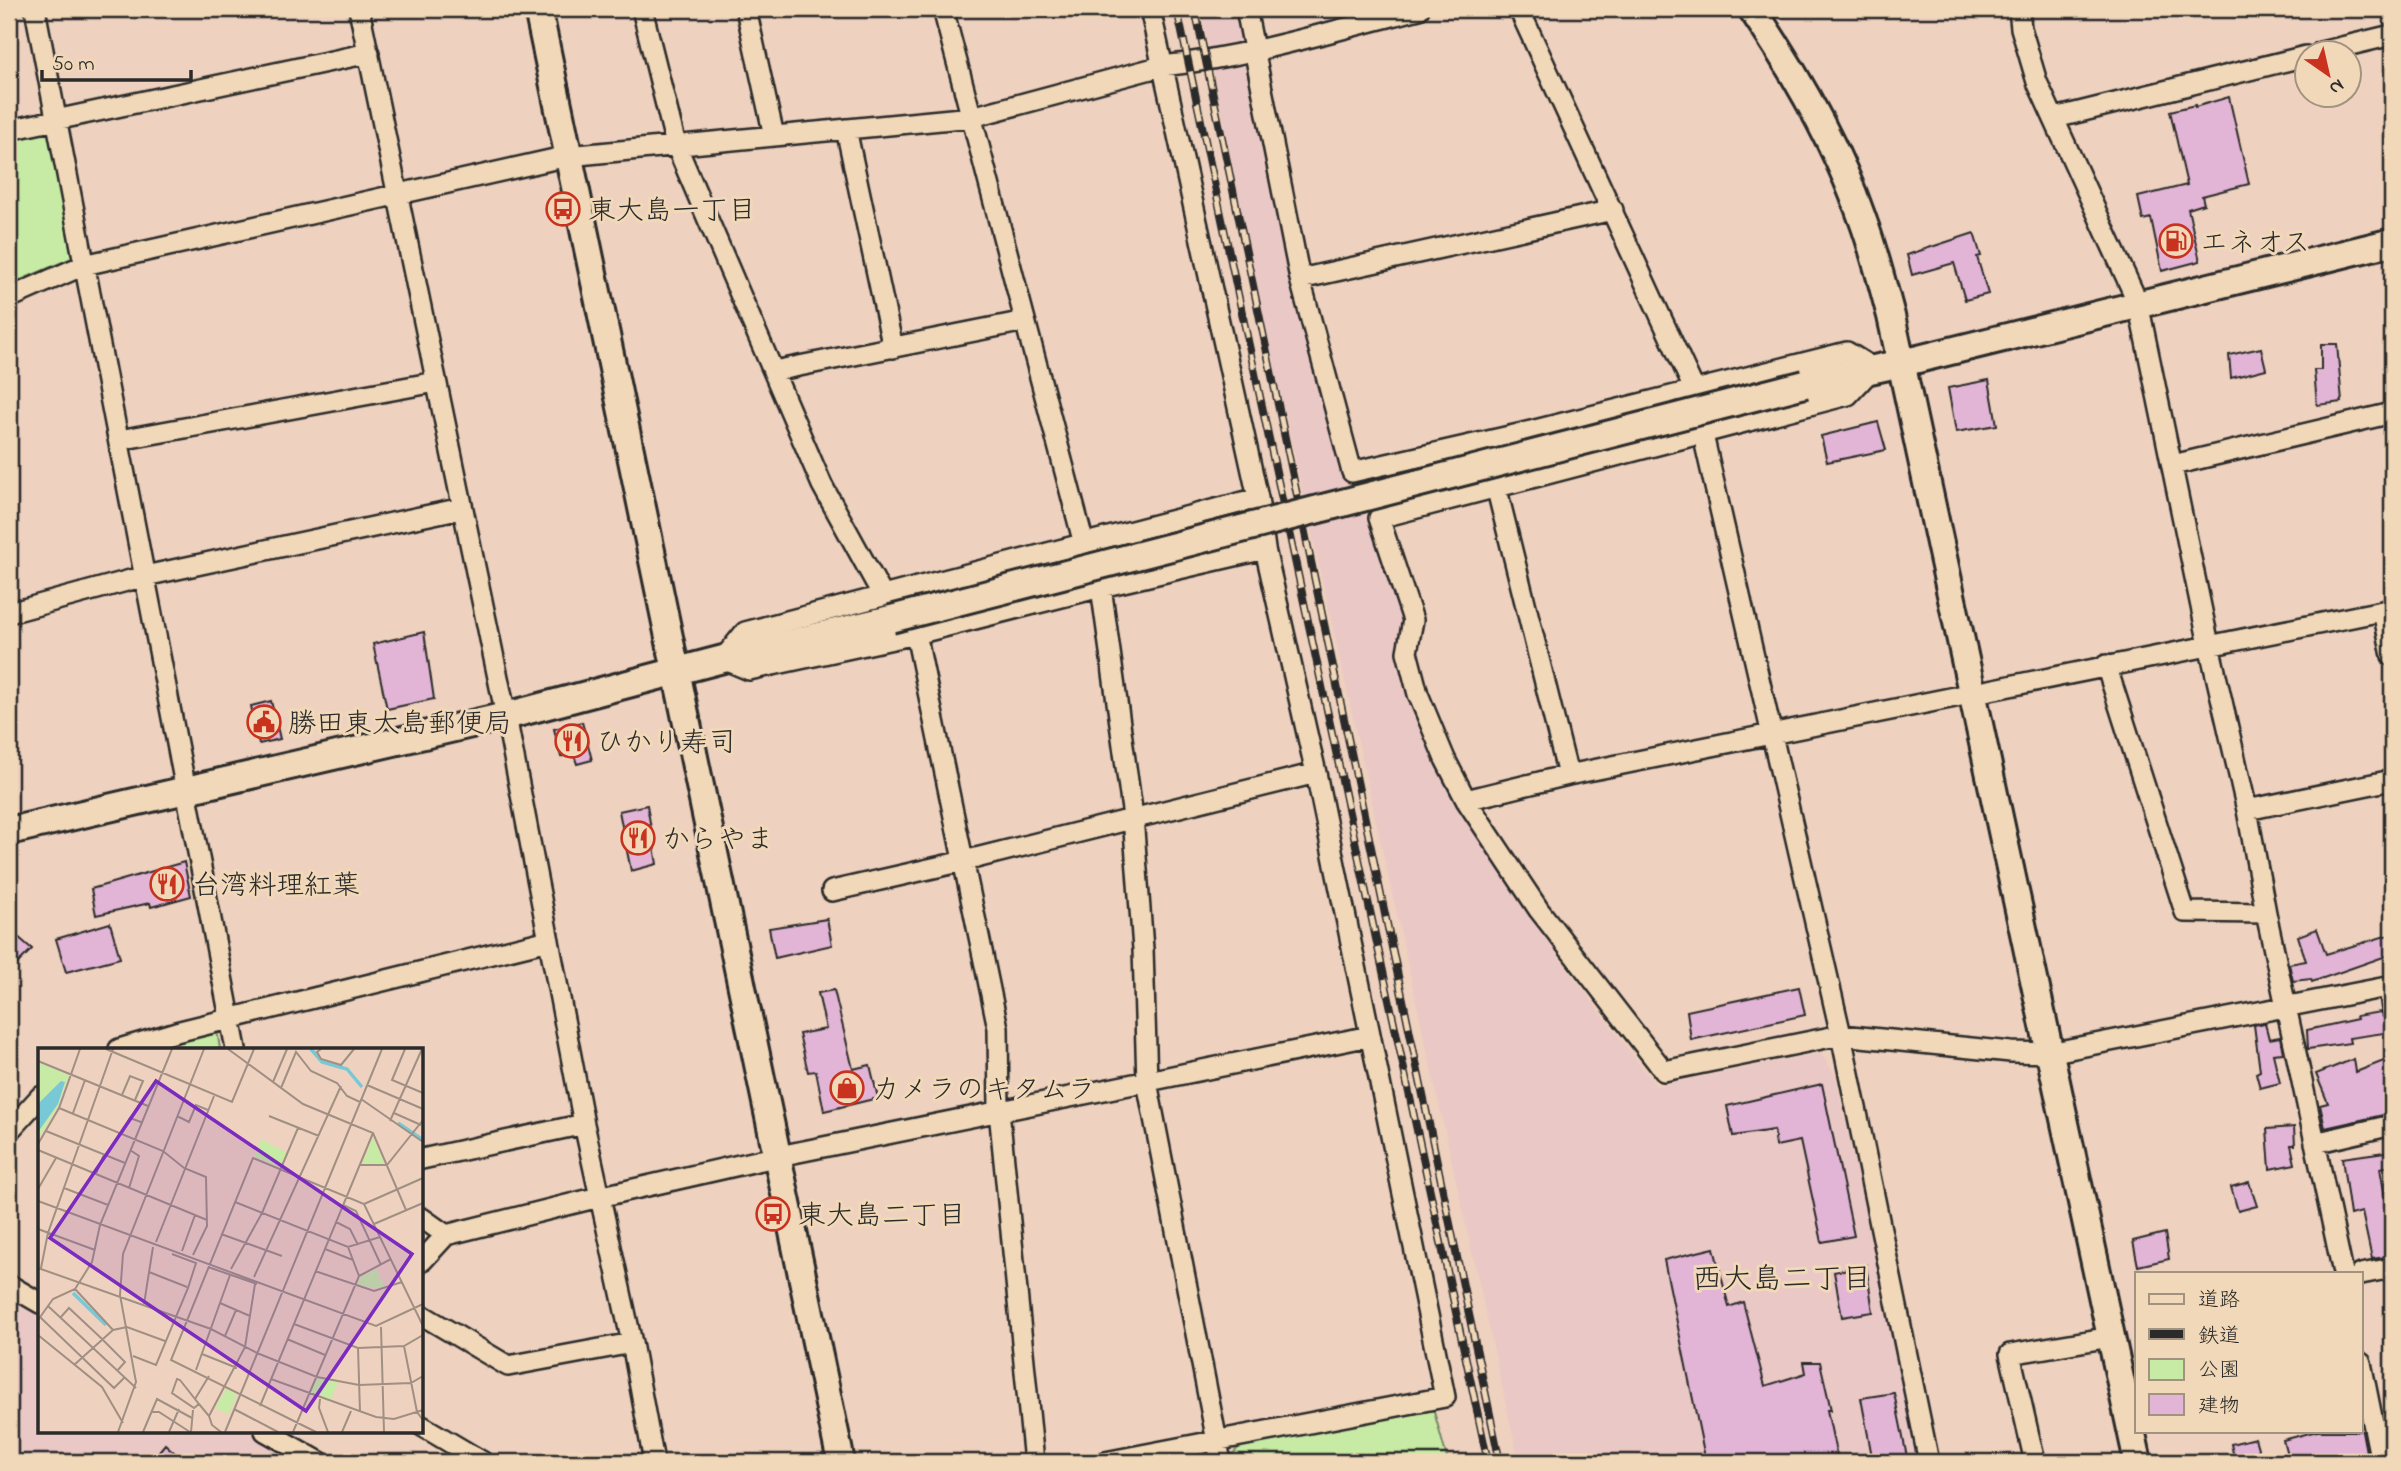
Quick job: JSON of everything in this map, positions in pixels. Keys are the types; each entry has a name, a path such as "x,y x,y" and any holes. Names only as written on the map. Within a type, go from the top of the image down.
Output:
{"street":[{"path":"35,9 236,1048"},
{"path":"359,9 506,716 584,1124 632,1343 654,1462"},
{"path":"538,9 841,1462"},
{"path":"642,9 676,145 822,485 887,607"},
{"path":"746,9 774,136"},
{"path":"943,9 1084,544"},
{"path":"1105,1462 1445,1396 1316,773 1265,549 1258,498 1150,9"},
{"path":"1246,9 1300,279 1352,472 1524,433 1847,352 1873,369"},
{"path":"9,299 84,265 568,156 972,117 1162,66 1189,64 1254,50 1419,9"},
{"path":"1519,9 1694,389"},
{"path":"1752,9 1804,89 1833,150 1862,217 1891,316 2138,1462"},
{"path":"2019,9 2021,28 2037,82 2138,303 2343,1272"},
{"path":"2362,42 2392,35"},
{"path":"9,130 369,53"},
{"path":"2055,118 2292,59"},
{"path":"846,129 893,348"},
{"path":"1300,279 1613,211"},
{"path":"887,607 1805,384 1902,363 2392,242"},
{"path":"775,371 1025,321"},
{"path":"1873,369 1848,395 1379,518 1413,620 1407,652 1418,694 1445,759 1466,800 1539,910 1664,1071 1841,1035 2011,1052 2049,1053 2390,986 2392,1009"},
{"path":"119,440 436,382"},
{"path":"2173,464 2392,413"},
{"path":"1703,435 1841,1035 1929,1462"},
{"path":"1496,486 1568,775"},
{"path":"9,831 506,716 723,659 1084,544 1258,498"},
{"path":"9,613 145,576 462,508"},
{"path":"723,659 749,670 916,635 1101,587 1265,549"},
{"path":"1101,587 1133,817 1143,949 1147,1082 1221,1462"},
{"path":"1466,800 1568,775 2388,610 2392,656"},
{"path":"916,635 998,1028 999,1111 1034,1462"},
{"path":"2106,665 2185,912 2266,913"},
{"path":"832,891 964,861 1316,773"},
{"path":"2247,810 2392,780"},
{"path":"121,1048 549,940"},
{"path":"424,1259 446,1235 599,1197 779,1156 1370,1036"},
{"path":"9,1131 38,1099"},
{"path":"424,1159 584,1124"},
{"path":"2315,1143 2392,1125"},
{"path":"424,1219 446,1235"},
{"path":"2362,1274 2392,1268"},
{"path":"9,1284 38,1302"},
{"path":"424,1316 509,1366 632,1343"},
{"path":"2035,1462 2010,1354 2111,1337"},
{"path":"2362,1368 2381,1462"},
{"path":"424,1427 483,1462"},
{"path":"275,1433 320,1462"}],"shaded area":[{"path":"1201,9 1235,9 1291,287 1342,477 1376,533 1404,622 1395,649 1437,761 1465,817 1551,947 1656,1086 1820,1053 1835,1074 1920,1462 1519,1462 1259,296"},
{"path":"9,1297 38,1314 38,1432 248,1432 301,1462 9,1462"}],"green space":[{"path":"52,131 72,258 9,285 9,139"},
{"path":"217,1030 220,1048 148,1048"},
{"path":"1433,1408 1448,1462 1230,1462 1229,1458 1241,1445"}],"building":[{"path":"2229,97 2249,184 2202,196 2204,204 2188,209 2200,261 2162,271 2151,218 2143,220 2138,197 2187,185 2170,111"},
{"path":"1974,233 1981,256 1977,257 1988,294 1965,300 1954,263 1912,275 1907,255"},
{"path":"2321,344 2337,344 2342,402 2317,405 2314,370 2321,370"},
{"path":"2261,348 2266,369 2231,378 2229,355"},
{"path":"1989,380 1997,425 1956,432 1948,388"},
{"path":"1878,422 1886,450 1827,462 1821,436"},
{"path":"424,632 434,699 387,709 373,644"},
{"path":"271,701 280,739 259,744 251,706"},
{"name":"ひかり寿司","path":"582,722 592,760 577,764 573,752 561,757 554,729"},
{"name":"からやま","path":"647,805 657,864 631,871 619,811"},
{"path":"184,862 191,896 151,907 150,903 96,915 91,889"},
{"path":"827,919 832,945 775,958 769,928"},
{"path":"110,923 120,958 66,972 56,939"},
{"path":"9,929 32,949 9,972"},
{"path":"2317,929 2326,954 2392,934 2392,954 2312,982 2311,979 2293,981 2289,964 2306,961 2298,936"},
{"path":"1799,987 1805,1015 1691,1040 1687,1011"},
{"path":"834,990 853,1069 870,1065 878,1098 824,1111 816,1071 808,1072 799,1034 826,1029 818,993"},
{"path":"2380,1012 2389,1021 2391,1032 2349,1038 2350,1043 2308,1049 2307,1030"},
{"path":"2265,1023 2269,1039 2280,1037 2283,1053 2273,1054 2280,1083 2260,1088 2256,1073 2260,1071 2254,1025"},
{"path":"2354,1059 2356,1072 2386,1060 2392,1076 2388,1077 2392,1091 2392,1113 2325,1128 2320,1105 2328,1103 2316,1074"},
{"path":"1822,1084 1854,1236 1822,1242 1800,1141 1776,1146 1774,1130 1733,1136 1727,1106"},
{"path":"2294,1127 2295,1145 2291,1145 2295,1164 2270,1169 2267,1129"},
{"path":"2392,1151 2392,1166 2380,1168 2392,1238 2392,1256 2372,1259 2362,1212 2350,1215 2342,1158"},
{"path":"2249,1182 2257,1206 2238,1211 2231,1187"},
{"path":"2165,1233 2169,1259 2138,1266 2133,1241"},
{"path":"1714,1248 1729,1307 1743,1302 1765,1386 1806,1373 1804,1362 1820,1362 1831,1410 1827,1410 1838,1462 1706,1462 1664,1260"},
{"path":"1866,1265 1873,1312 1842,1317 1834,1272"},
{"path":"1894,1393 1908,1462 1873,1462 1861,1398"},
{"path":"2362,1431 2366,1452 2336,1459 2335,1456 2311,1462 2289,1462 2283,1440 2313,1432"},
{"path":"2255,1438 2261,1459 2235,1462 2231,1444"},
{"path":"165,1444 185,1462 150,1462"}],"railway":[{"path":"1177,9 1488,1462"},
{"path":"1195,9 1500,1462"}],"place":[{"name":"東大島一丁目","path":"563,209"},
{"name":"エネオス","path":"2176,241"},
{"name":"勝田東大島郵便局","path":"264,722"},
{"name":"ひかり寿司","path":"572,741"},
{"name":"からやま","path":"638,838"},
{"name":"台湾料理紅葉","path":"167,884"},
{"name":"カメラのキタムラ","path":"847,1088"},
{"name":"東大島二丁目","path":"773,1214"}],"district":[{"name":"西大島二丁目","path":"1782,1278"}]}
